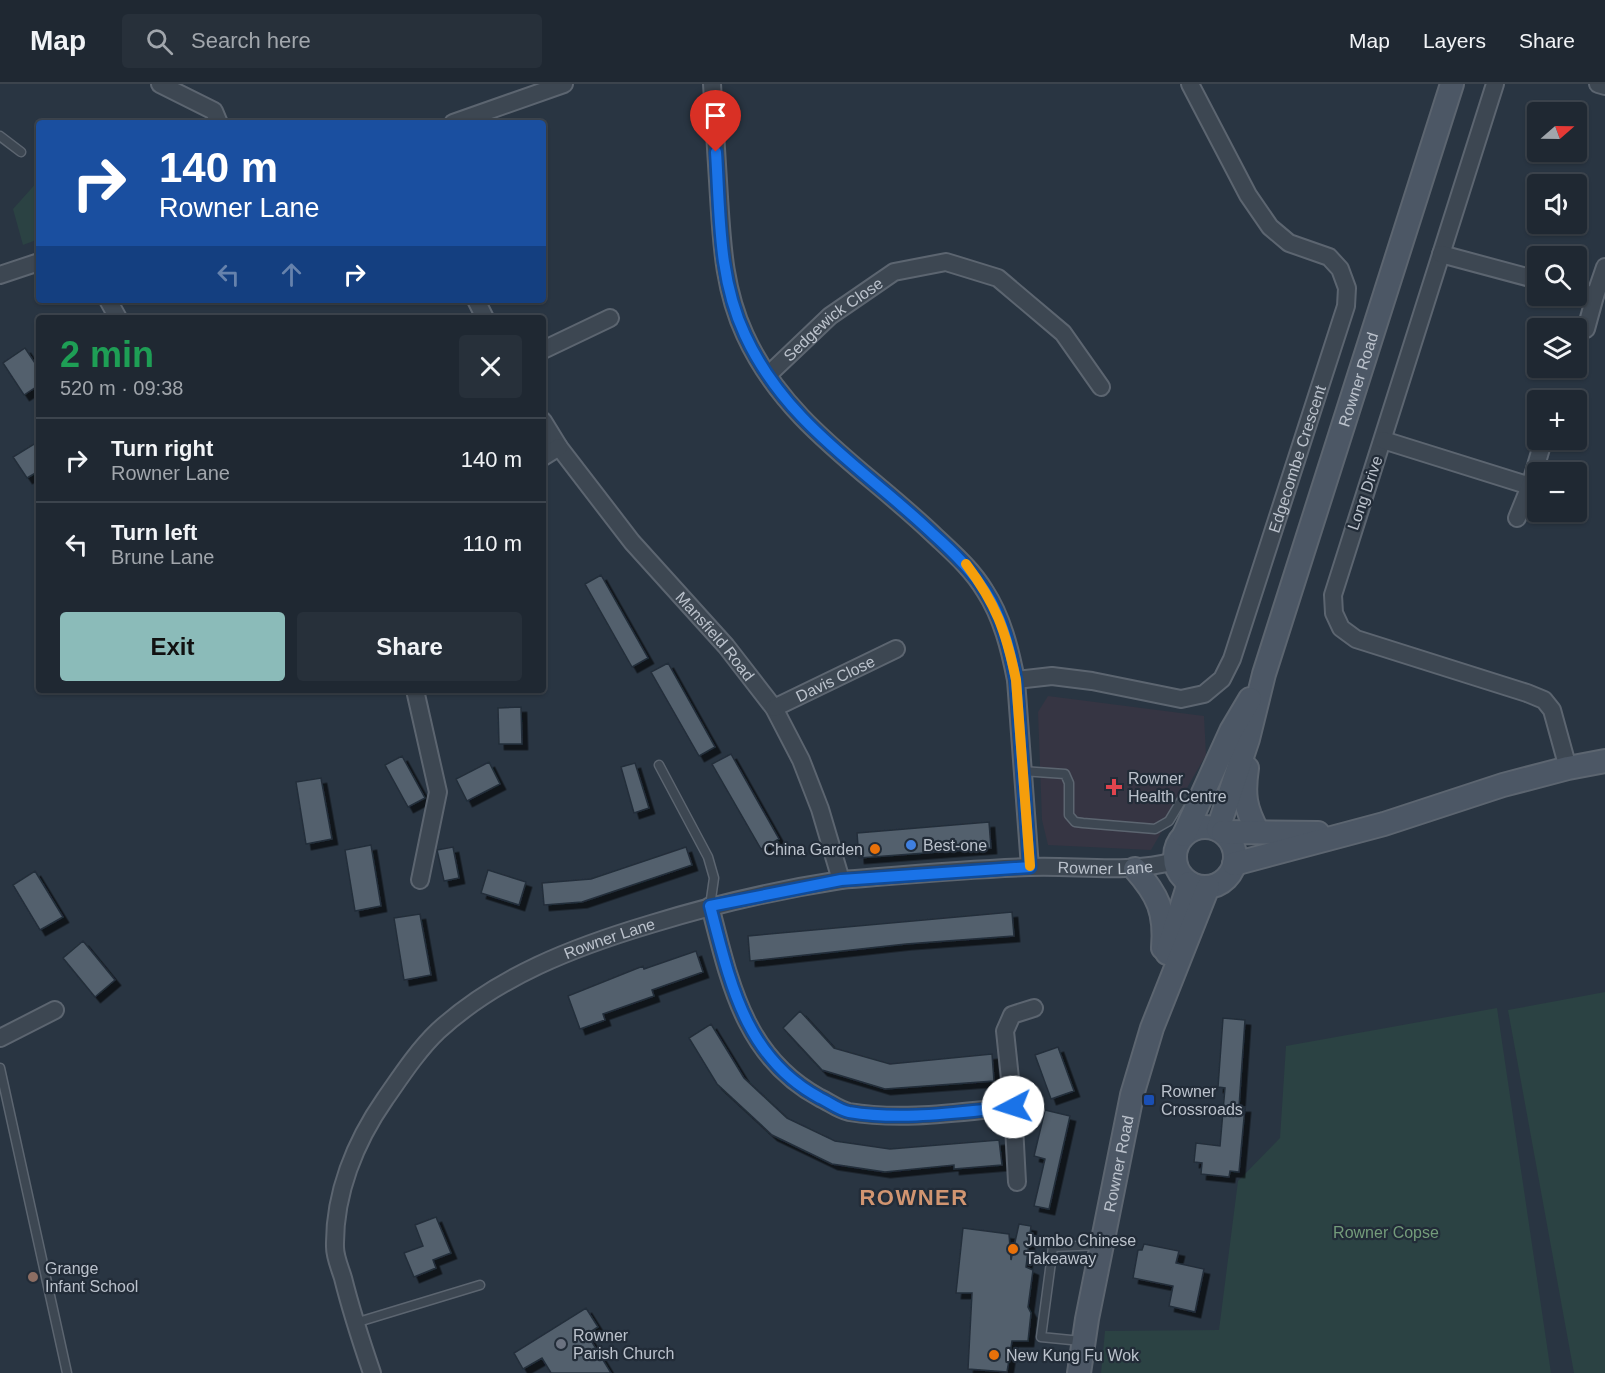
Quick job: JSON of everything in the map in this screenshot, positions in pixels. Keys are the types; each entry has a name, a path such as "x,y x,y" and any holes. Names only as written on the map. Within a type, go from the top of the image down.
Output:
{"main road":[{"name":"Rowner Road","path":"1221,831 1264,674 1452,84"},
{"name":"Rowner Road","path":"1184,835 1231,731 1264,674"},
{"path":"1248,739 1244,790 1248,813 1258,832"},
{"path":"1234,864 1384,824 1503,785 1605,761"},
{"path":"1221,831 1233,846 1234,864 1225,880 1217,885 1198,885 1177,870 1175,851 1178,842 1184,835 1200,827 1221,831 1274,834 1349,832"},
{"path":"1135,868 1158,898 1164,938 1161,974"},
{"name":"Rowner Road","path":"1152,1028 1161,974 1198,885"},
{"name":"Rowner Road","path":"1079,1373 1101,1245 1132,1095 1198,885"}],"street":[{"path":"160,84 214,111 218,120"},
{"path":"462,120 564,84"},
{"path":"712,84 724,266 731,300 741,327 768,375 799,417 912,513 966,565 985,591 999,616 1016,680 1030,867"},
{"name":"Edgecombe Crescent","path":"1016,680 1052,676 1092,681 1181,699 1204,694 1221,680 1232,659 1346,306 1347,288 1340,269 1329,258 1289,243 1270,227 1248,195 1190,84"},
{"name":"Long Drive","path":"1496,84 1333,595 1334,613 1341,628 1356,639 1544,700 1552,710 1568,768"},
{"path":"1598,84 1605,86"},
{"path":"1441,254 1527,277"},
{"name":"Sedgewick Close","path":"768,375 830,316 894,272 946,262 998,278 1063,333 1101,387"},
{"path":"0,275 36,263"},
{"path":"1587,326 1605,267"},
{"path":"1587,294 1595,296"},
{"path":"546,349 610,318"},
{"name":"Mansfield Road","path":"546,426 559,447 632,542 726,646 774,708 809,780 841,880"},
{"path":"1383,440 1527,485"},
{"path":"546,455 559,447"},
{"path":"1517,518 1527,493"},
{"name":"Davis Close","path":"774,708 896,649"},
{"path":"416,693 438,792 420,880"},
{"name":"Rowner Lane","path":"372,1373 355,1323 335,1248 341,1186 368,1123 395,1084 437,1032 481,997 519,974 550,959 604,938 710,906 841,880 1030,867 1154,867 1175,861"},
{"path":"710,906 739,1004 750,1029 772,1062 800,1087 846,1112 897,1117 1013,1107"},
{"path":"1017,1182 1013,1107 1005,1031 1012,1016 1034,1008"},
{"path":"0,1038 55,1010"}],"lane":[{"path":"0,136 21,152"},
{"path":"659,765 708,857 714,878 710,906"},
{"path":"1023,771 1065,774 1069,783 1069,815 1076,822 1155,829 1169,821 1184,796"},
{"path":"0,1068 67,1373"},
{"path":"1083,1342 1041,1337 1053,1247 1101,1245"},
{"path":"355,1323 480,1285"}],"shaded area":[{"name":"Rowner Health Centre","path":"1048,696 1204,716 1206,755 1151,850 1048,845 1042,820 1038,712"}],"green space":[{"path":"36,183 36,240 23,245 13,209"},
{"path":"1605,992 1605,1373 1574,1373 1508,1010"},
{"name":"Rowner Copse","path":"1497,1008 1551,1373 1101,1373 1105,1331 1219,1330 1238,1181 1280,1138 1286,1046"}],"building":[{"path":"25,348 36,364 36,387 24,395 3,363"},
{"path":"36,443 36,473 27,478 13,457"},
{"path":"601,575 648,658 632,667 585,584"},
{"path":"668,663 715,747 699,756 651,672"},
{"path":"521,707 522,744 499,744 498,708"},
{"path":"731,754 779,839 761,849 712,764"},
{"path":"402,756 425,798 408,807 385,765"},
{"path":"489,762 500,784 467,801 456,779"},
{"path":"635,763 649,808 634,813 621,767"},
{"path":"321,778 332,839 306,844 296,782"},
{"path":"989,822 991,848 859,858 857,833"},
{"path":"371,845 381,906 355,911 345,850"},
{"path":"453,847 459,878 444,881 437,850"},
{"path":"686,847 692,865 582,902 544,905 542,883 591,879"},
{"path":"488,870 526,882 519,905 481,893"},
{"path":"35,871 63,917 40,930 13,885"},
{"path":"1012,912 1014,936 906,944 750,961 748,936"},
{"path":"420,914 431,975 404,980 394,918"},
{"path":"83,941 115,980 95,997 63,958"},
{"path":"696,951 703,972 652,990 654,996 603,1014 605,1020 580,1029 568,996 643,966 644,969"},
{"path":"800,1011 834,1048 890,1064 992,1054 994,1081 885,1089 822,1070 783,1028"},
{"path":"1223,1018 1245,1020 1239,1107 1245,1107 1239,1172 1230,1171 1229,1177 1201,1174 1202,1163 1194,1162 1196,1143 1220,1146 1225,1088 1218,1087"},
{"path":"711,1024 744,1078 787,1118 835,1141 890,1149 999,1140 1002,1165 954,1169 954,1165 885,1172 832,1164 772,1135 717,1084 689,1038"},
{"path":"1058,1047 1074,1091 1051,1099 1035,1055"},
{"path":"1045,1110 1070,1116 1049,1209 1034,1206 1045,1159 1034,1156"},
{"path":"436,1217 451,1253 433,1260 436,1268 414,1277 404,1253 423,1246 415,1225"},
{"path":"1019,1224 1031,1226 1026,1267 1033,1270 1028,1307 1031,1313 1028,1341 1012,1341 1007,1372 968,1369 972,1293 956,1293 963,1228 1009,1234 1011,1260"},
{"path":"1144,1244 1179,1251 1176,1263 1204,1269 1195,1312 1169,1306 1173,1286 1133,1278 1138,1250 1142,1250"},
{"name":"Rowner Parish Church","path":"586,1308 598,1327 587,1334 611,1373 551,1373 542,1358 523,1369 514,1353"}],"slow traffic":[{"path":"966,564 999,616 1016,680 1030,866"}],"place":[{"name":"Rowner Health Centre","path":"1114,787"},
{"name":"Best-one","path":"911,845"},
{"name":"China Garden","path":"875,849"},
{"name":"Rowner Crossroads","path":"1149,1100"},
{"name":"Jumbo Chinese Takeaway","path":"1013,1249"},
{"name":"Grange Infant School","path":"33,1277"},
{"name":"Rowner Parish Church","path":"561,1344"},
{"name":"New Kung Fu Wok","path":"994,1355"}],"district":[{"name":"ROWNER","path":"914,1197"}],"route":[{"path":"716,152 724,266 731,300 745,335 768,375 799,417 830,446 912,513 966,565 985,591 999,616 1016,680 1030,867 841,880 710,906 722,951 739,1004 750,1029 772,1062 800,1087 846,1112 897,1117 1013,1107"}]}
